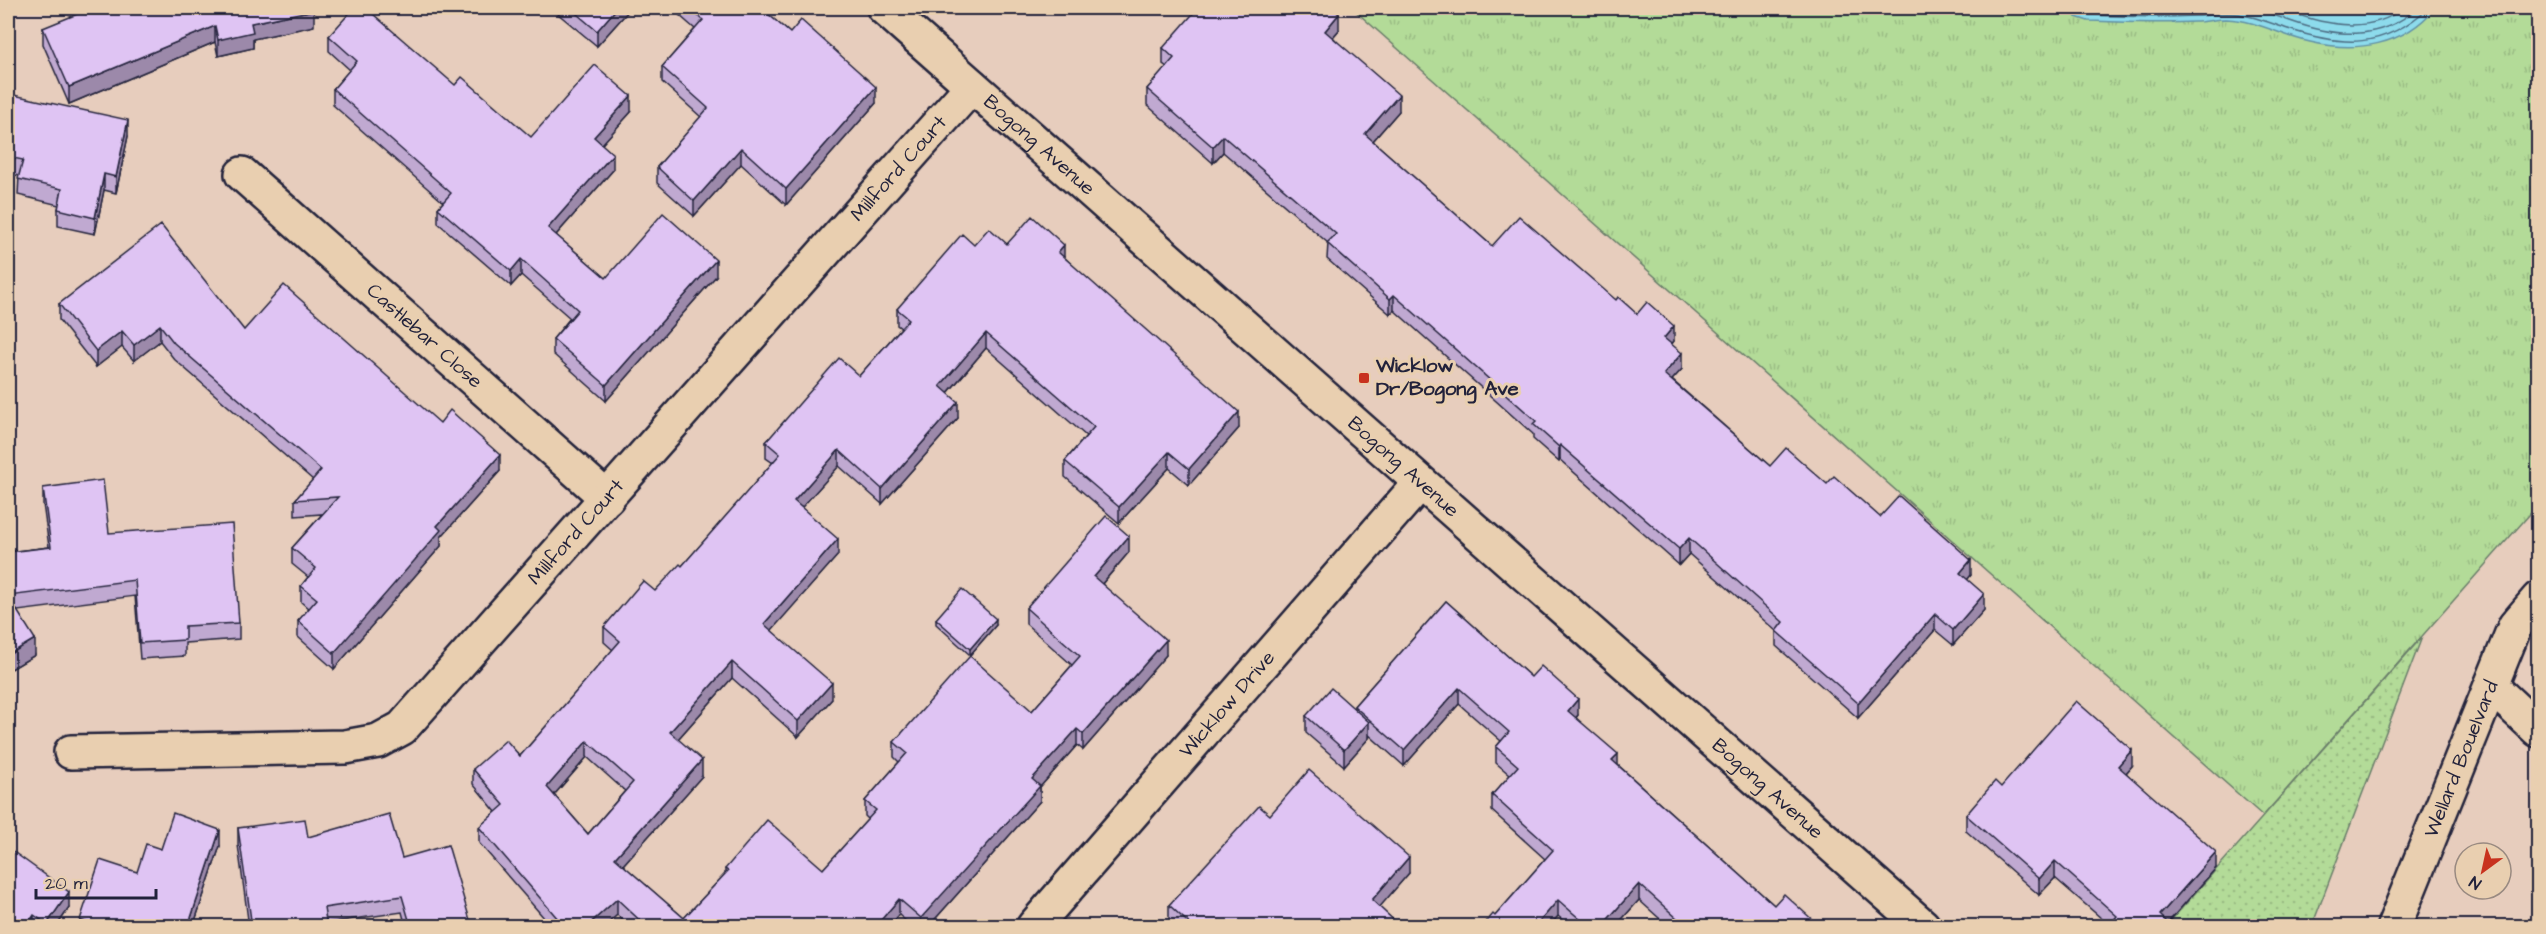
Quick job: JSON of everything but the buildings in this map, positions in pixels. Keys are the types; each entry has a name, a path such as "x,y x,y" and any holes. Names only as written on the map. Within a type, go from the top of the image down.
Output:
{"street":[{"name":"Bogong Avenue","path":"884,8 1923,927"},
{"name":"Millford Court","path":"71,752 345,747 378,741 390,735 413,717 972,86"},
{"name":"Castlebar Close","path":"242,174 607,498"},
{"name":"Wicklow Drive","path":"1047,922 1420,483"},
{"name":"Wellard Bouelvard","path":"2394,927 2515,626 2538,599"},
{"path":"2491,686 2538,730"}],"green space":[{"path":"1352,8 2538,8 2538,505 2263,816"},
{"path":"2422,637 2312,926 2166,926"}],"water":[{"path":"2070,8 2435,8 2423,21 2394,38 2362,46 2345,47 2310,42 2237,20 2168,23 2088,21 2076,17"}],"place":[{"name":"Wicklow Dr/Bogong Ave","path":"1364,378"}]}
